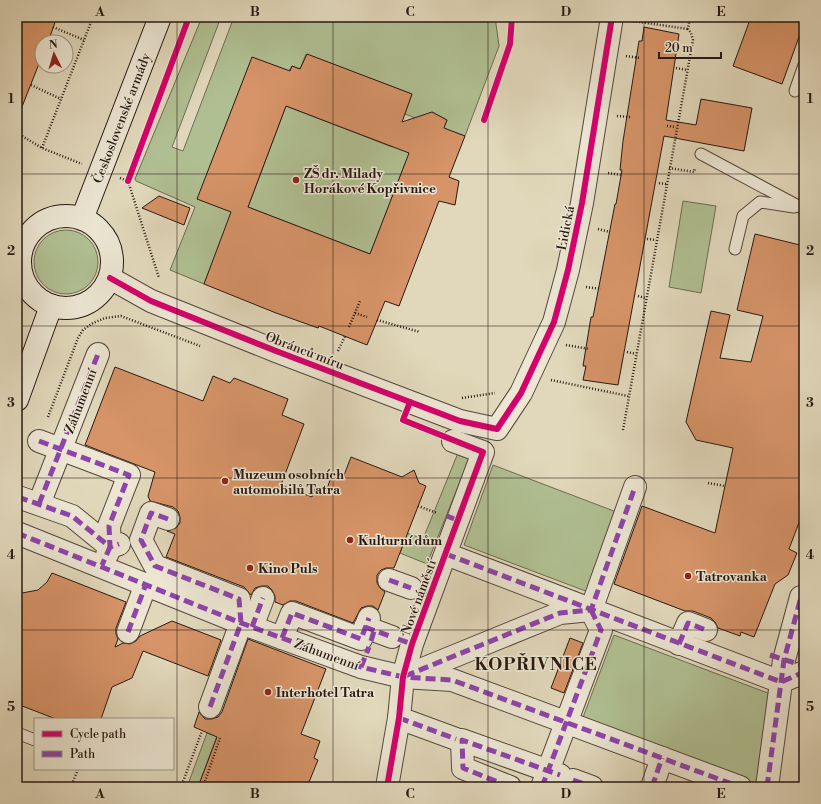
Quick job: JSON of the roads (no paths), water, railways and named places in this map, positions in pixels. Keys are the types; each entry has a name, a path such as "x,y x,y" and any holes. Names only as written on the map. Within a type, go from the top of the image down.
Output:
{"street":[{"name":"Československé armády","path":"82,219 160,17"},
{"name":"Lidická","path":"497,429 521,393 554,322 568,270 620,19"},
{"path":"64,216 82,219 98,228 108,243 113,260 110,278 101,293 86,304 69,308 51,306 35,296 24,282 20,265 20,245 46,220 64,216"},
{"name":"Obránců míru","path":"110,278 151,301 276,351 460,422 497,429"},
{"path":"17,400 51,306"},
{"name":"Záhumenní","path":"39,504 98,354"},
{"name":"Záhumenní","path":"39,441 129,474 109,526 146,584 246,625 282,638 379,639 404,677"},
{"name":"Nové náměstí","path":"282,638 292,613 361,639 379,639 420,592 446,554 452,518 483,452 453,441"},
{"path":"510,787 463,768 462,740 563,780 565,722 601,630 590,610 635,487"},
{"name":"Záhumenní","path":"18,497 72,516 121,547 155,566 239,599 246,625"},
{"path":"121,547 151,513 168,519"},
{"name":"Záhumenní","path":"17,533 121,547"},
{"name":"Nové náměstí","path":"446,554 781,682"},
{"name":"Nové náměstí","path":"389,580 420,592"},
{"path":"128,632 146,584"},
{"path":"767,787 781,682 801,597"},
{"name":"Záhumenní","path":"210,707 246,625 263,598"},
{"name":"Nové náměstí","path":"404,677 560,613 590,610"},
{"path":"679,644 688,623 706,630"},
{"name":"Nové náměstí","path":"379,639 404,677 399,718 386,787"},
{"path":"781,682 804,672"},
{"path":"404,677 452,680 740,787"},
{"path":"399,718 456,738"},
{"path":"652,787 662,758"}],"lane":[{"path":"795,91 804,65"},
{"path":"701,154 803,208"},
{"path":"735,249 743,216 760,202 803,208"},
{"path":"17,733 34,740"}],"place":[{"name":"ZŠ dr. Milady Horákové Kopřivnice","path":"296,180"},
{"name":"Muzeum osobních automobilů Tatra","path":"225,481"},
{"name":"Kulturní dům","path":"350,540"},
{"name":"Kino Puls","path":"250,568"},
{"name":"Tatrovanka","path":"688,576"},
{"name":"Interhotel Tatra","path":"268,692"}],"district":[{"name":"KOPŘIVNICE","path":"536,664"}]}
